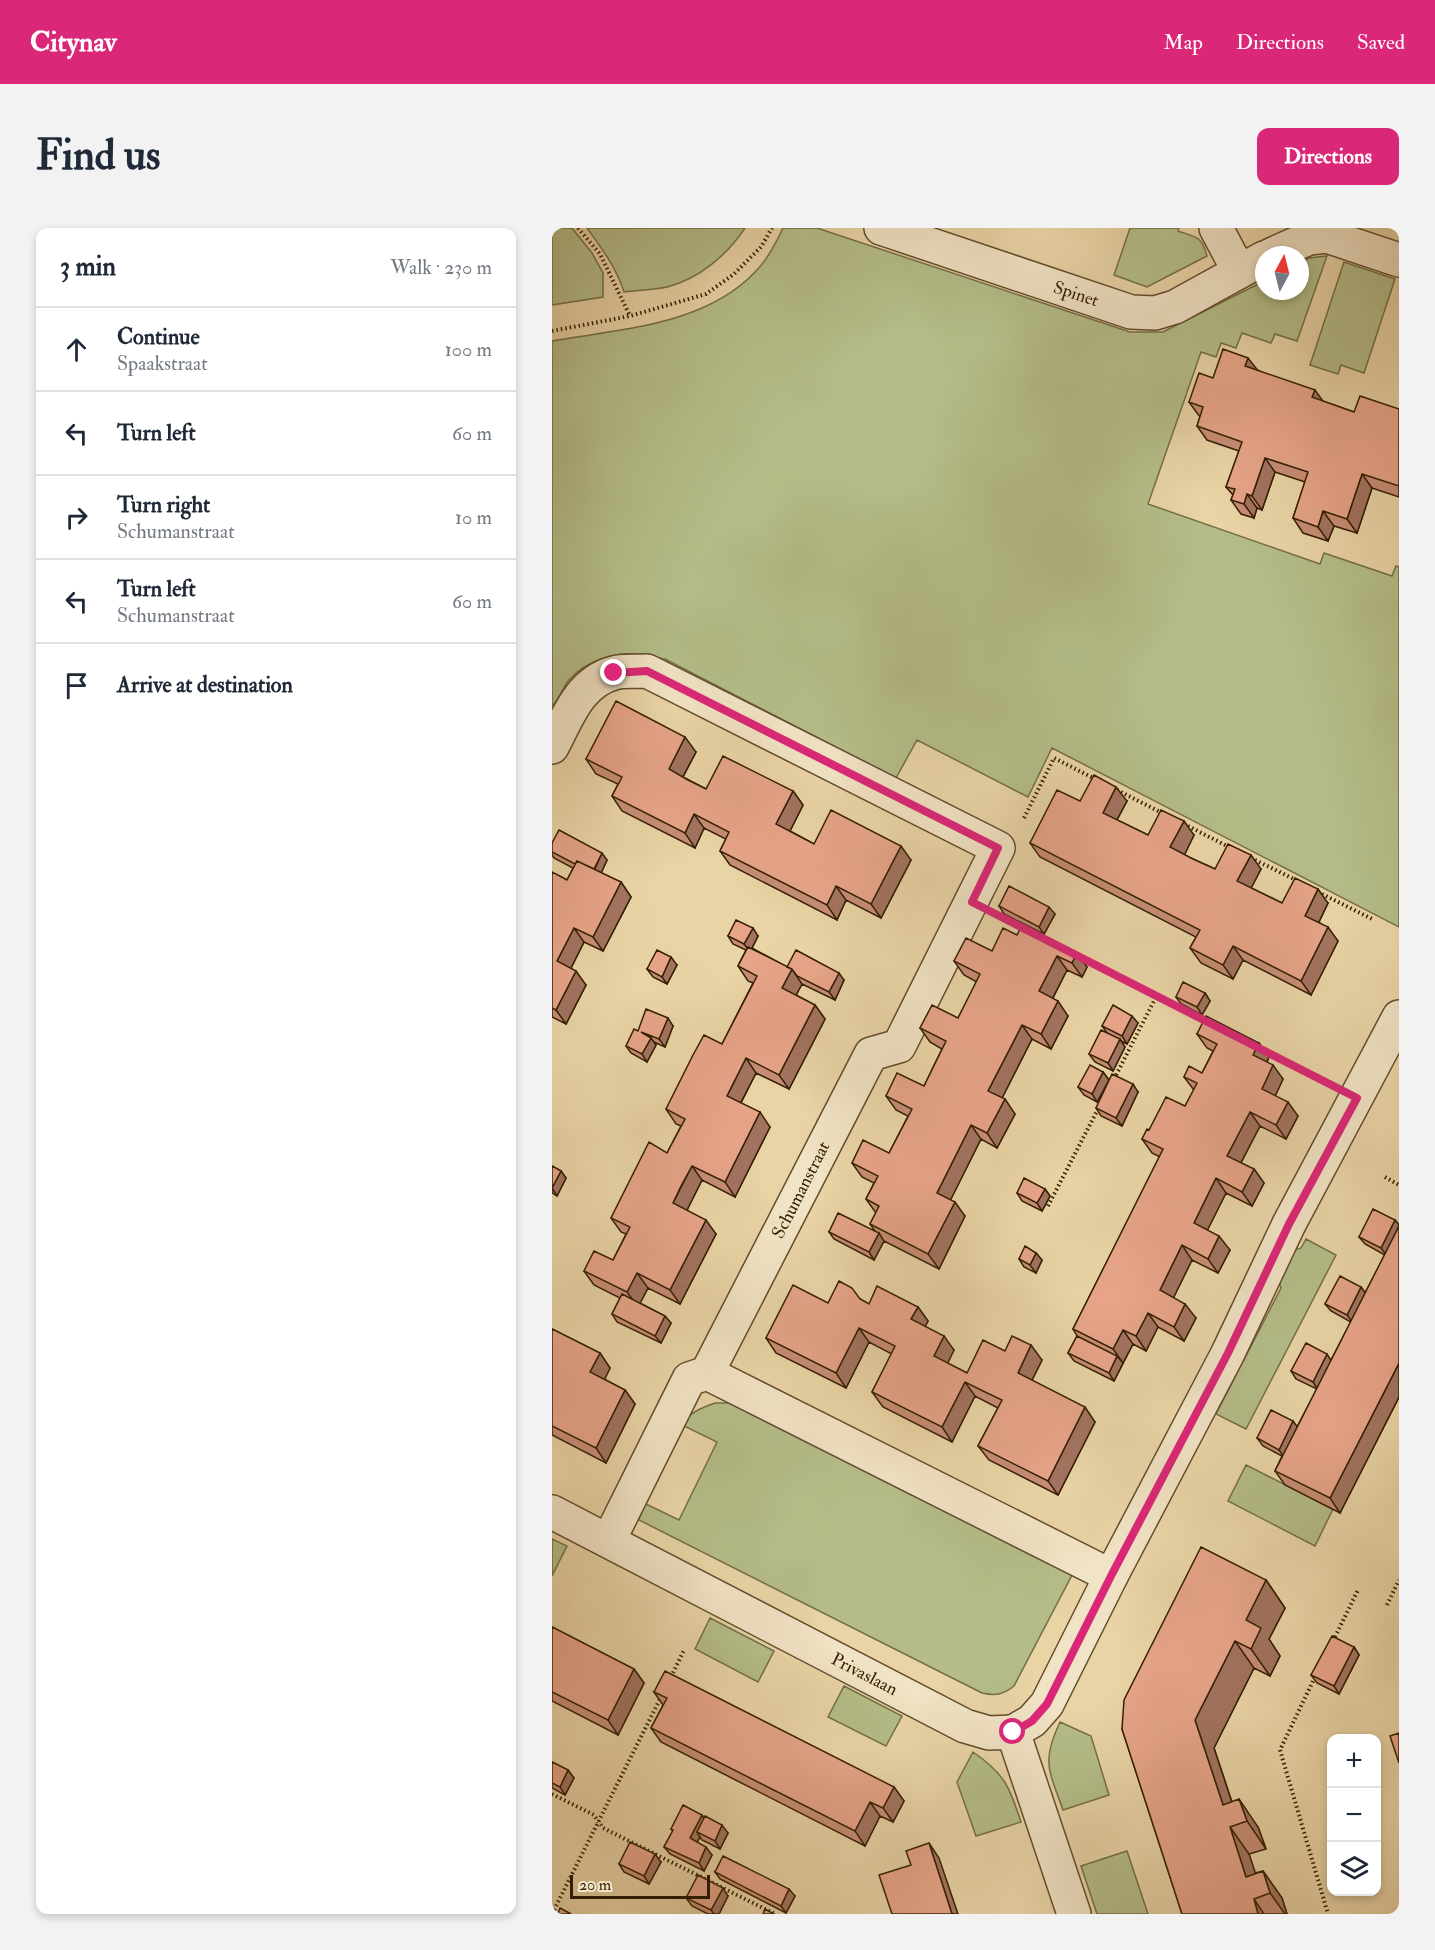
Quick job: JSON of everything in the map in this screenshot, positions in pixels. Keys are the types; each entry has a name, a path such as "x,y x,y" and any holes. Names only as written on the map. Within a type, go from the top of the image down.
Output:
{"street":[{"name":"Spinet","path":"881,228 1131,312 1155,313 1175,307 1252,265"},
{"path":"1216,228 1252,265"},
{"path":"1291,246 1309,238 1327,236 1399,260"},
{"path":"552,747 577,699 593,683 614,673 647,671 998,848"},
{"name":"Schumanstraat","path":"609,1540 689,1379 707,1372 871,1054 899,1046 998,848"},
{"path":"1074,1914 1013,1732 1032,1721 1047,1704 1228,1353 1289,1224 1399,1017"},
{"path":"707,1372 1111,1576"},
{"name":"Privaslaan","path":"552,1512 965,1726 989,1732 1013,1732"}],"path":[{"path":"578,228 600,254 630,316"},
{"path":"552,331 630,316 706,294 734,274 761,247 772,228"},
{"path":"998,848 1011,845 1054,758 1171,817"},
{"path":"1181,822 1234,849"},
{"path":"1245,855 1298,882"},
{"path":"1309,887 1372,919"},
{"path":"972,902 1033,933"},
{"path":"1074,954 1216,1027"},
{"path":"1113,1080 1156,997"},
{"path":"1257,1047 1357,1098"},
{"path":"1048,1206 1102,1101"},
{"path":"1385,1177 1399,1185"},
{"path":"1387,1605 1399,1580"},
{"path":"1332,1643 1358,1590"},
{"path":"668,1683 684,1650"},
{"path":"1316,1676 1280,1750 1328,1914"},
{"path":"552,1914 663,1693"},
{"path":"552,1794 594,1815 603,1828 775,1914"}],"green space":[{"path":"552,228 572,228 592,253 603,273 603,297 552,305"},
{"path":"587,228 745,228 721,256 690,278 667,287 624,292 613,266"},
{"path":"783,228 817,228 1130,332 1163,332 1255,286 1255,300 1309,300 1309,258 1327,256 1297,341 1275,334 1271,343 1242,333 1236,348 1221,343 1216,357 1201,352 1148,504 1320,564 1324,553 1392,576 1396,566 1399,567 1399,927 1052,748 1028,797 917,740 896,778 665,659 641,654 610,656 584,667 567,682 552,706 552,341 634,328 688,314 736,289 756,271 775,245"},
{"path":"1130,228 1179,228 1178,231 1194,236 1203,244 1207,256 1147,287 1114,275"},
{"path":"1344,262 1395,279 1364,373 1341,365 1338,374 1310,365"},
{"path":"1306,1239 1336,1255 1246,1429 1216,1414 1281,1288 1273,1266 1277,1256 1301,1248"},
{"path":"715,1403 735,1403 1072,1575 1014,1686 999,1694 982,1693 637,1519 644,1503 679,1520 717,1442 682,1425 692,1414"},
{"path":"1246,1465 1333,1509 1315,1546 1228,1501"},
{"path":"552,1539 567,1546 552,1576"},
{"path":"710,1618 774,1651 758,1682 695,1649"},
{"path":"844,1686 902,1716 886,1746 828,1717"},
{"path":"1060,1722 1091,1736 1109,1795 1063,1810 1049,1766 1050,1747"},
{"path":"973,1752 999,1774 1009,1790 1021,1822 976,1836 957,1782"},
{"path":"1127,1851 1148,1914 1097,1914 1081,1866"}],"building":[{"path":"1223,349 1248,358 1245,366 1315,390 1312,397 1354,412 1360,396 1399,409 1399,486 1362,474 1347,519 1323,511 1318,527 1293,518 1308,472 1265,458 1252,496 1247,494 1244,504 1231,500 1235,489 1226,487 1242,442 1197,426 1203,407 1189,402 1199,373 1213,378"},
{"path":"616,701 685,737 669,769 688,780 706,789 723,756 793,791 776,824 814,844 831,810 901,846 871,904 836,886 827,905 720,851 729,832 694,814 685,833 612,796 622,777 586,759"},
{"path":"1094,775 1116,787 1103,813 1148,835 1161,810 1184,821 1170,847 1193,859 1215,869 1228,844 1251,855 1237,881 1282,903 1295,878 1318,889 1305,916 1328,927 1301,981 1233,946 1223,965 1190,948 1200,930 1030,843 1057,790 1080,801"},
{"path":"559,830 602,853 594,869 577,861 575,864 552,852 552,843"},
{"path":"577,861 621,882 593,937 574,928 557,961 576,971 556,1010 552,1008 552,872 567,880"},
{"path":"1009,886 1049,907 1039,927 999,906"},
{"path":"736,920 753,928 744,944 728,936"},
{"path":"1022,925 1077,953 1072,963 1057,956 1039,991 1058,1001 1041,1034 1022,1025 988,1091 1005,1099 987,1133 971,1125 937,1193 955,1202 928,1254 870,1224 879,1206 866,1199 878,1176 852,1163 863,1140 889,1153 912,1109 886,1096 897,1073 924,1086 946,1041 920,1028 932,1005 958,1018 980,974 954,961 966,938 992,951 1003,928 1017,935"},
{"path":"748,947 792,969 782,988 815,1005 779,1075 746,1058 727,1096 760,1112 725,1182 692,1166 681,1186 673,1203 706,1220 670,1290 637,1273 627,1292 584,1271 594,1251 613,1260 630,1227 611,1218 649,1142 667,1153 685,1119 666,1109 704,1035 722,1044 757,976 738,966"},
{"path":"657,950 671,957 662,977 647,969"},
{"path":"796,950 839,973 829,992 797,976 792,969 787,967"},
{"path":"1183,982 1205,993 1197,1007 1176,997"},
{"path":"1113,1005 1132,1016 1122,1036 1102,1026"},
{"path":"646,1009 668,1018 659,1039 641,1032 651,1038 642,1054 626,1046 634,1029 638,1031"},
{"path":"1206,1016 1259,1043 1253,1055 1273,1065 1262,1089 1288,1102 1276,1125 1250,1112 1227,1156 1254,1169 1242,1192 1216,1178 1194,1223 1219,1236 1208,1259 1182,1245 1160,1290 1185,1304 1174,1327 1148,1313 1136,1336 1123,1330 1113,1349 1073,1329 1163,1149 1142,1139 1147,1129 1149,1130 1166,1097 1185,1106 1197,1083 1184,1077 1189,1066 1202,1073 1217,1044 1197,1034"},
{"path":"1101,1030 1120,1039 1108,1063 1089,1054"},
{"path":"1090,1065 1103,1072 1092,1094 1078,1087"},
{"path":"1112,1074 1133,1084 1116,1118 1096,1108"},
{"path":"552,1166 561,1171 552,1188"},
{"path":"1024,1178 1045,1189 1037,1203 1017,1193"},
{"path":"1373,1209 1395,1220 1381,1248 1359,1237"},
{"path":"838,1213 879,1233 869,1252 829,1232"},
{"path":"1399,1226 1399,1363 1330,1498 1275,1471"},
{"path":"1025,1246 1036,1253 1030,1265 1019,1259"},
{"path":"1340,1276 1361,1287 1347,1315 1325,1304"},
{"path":"839,1281 852,1288 860,1299 869,1304 877,1286 918,1307 911,1319 944,1336 934,1356 967,1373 983,1340 1005,1351 1012,1336 1031,1345 1018,1373 1085,1407 1048,1481 978,1446 1002,1400 965,1382 942,1427 872,1392 895,1346 859,1328 836,1373 766,1338 793,1285 828,1303"},
{"path":"622,1294 665,1316 655,1336 612,1314"},
{"path":"552,1329 600,1353 590,1372 625,1390 596,1448 552,1426"},
{"path":"1077,1336 1117,1356 1109,1373 1068,1353"},
{"path":"1306,1343 1327,1354 1313,1382 1291,1371"},
{"path":"1271,1410 1293,1421 1279,1450 1257,1438"},
{"path":"1201,1547 1266,1580 1246,1620 1261,1628 1251,1649 1235,1641 1195,1720 1223,1805 1239,1799 1247,1821 1230,1827 1246,1877 1263,1871 1270,1893 1254,1899 1258,1914 1182,1914 1122,1729 1124,1700"},
{"path":"552,1627 634,1669 608,1720 552,1692"},
{"path":"1332,1636 1354,1647 1334,1686 1311,1675"},
{"path":"665,1671 894,1787 883,1808 870,1802 855,1831 651,1728 667,1698 654,1692"},
{"path":"1399,1733 1399,1763 1390,1736"},
{"path":"552,1762 568,1770 560,1787 552,1783"},
{"path":"683,1805 702,1815 690,1838 706,1847 699,1863 664,1847"},
{"path":"705,1816 722,1825 715,1841 697,1832"},
{"path":"630,1842 655,1854 644,1876 619,1864"},
{"path":"929,1843 952,1914 892,1914 879,1875 911,1865 906,1851"},
{"path":"723,1856 789,1889 781,1906 715,1872"},
{"path":"698,1875 723,1888 711,1910 686,1898"},
{"path":"560,1908 571,1914 558,1914"},
{"path":"765,1909 774,1914 763,1914"}],"route":[{"path":"614,673 647,671 998,848 972,902 1357,1098 1289,1224 1228,1353 1047,1704 1032,1721 1013,1732"}]}
